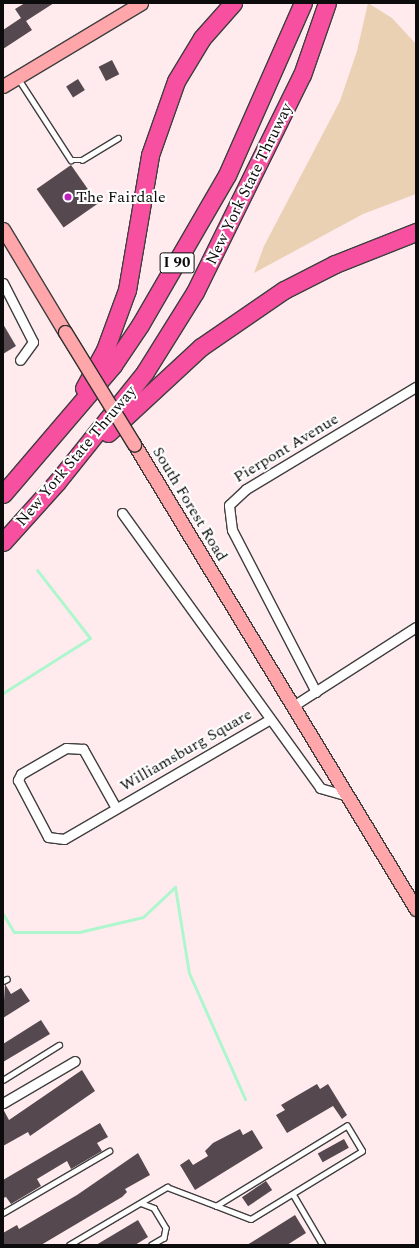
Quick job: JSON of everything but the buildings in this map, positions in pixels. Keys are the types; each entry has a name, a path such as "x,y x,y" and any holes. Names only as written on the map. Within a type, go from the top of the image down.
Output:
{"highway":[{"path":"63,425 105,350 120,311 150,155 176,81 202,38 233,3"},
{"name":"New York State Thruway","path":"3,494 113,365 198,226 258,110 303,3"},
{"name":"New York State Thruway","path":"3,542 57,482 145,372 195,292 302,75 327,3"},
{"path":"57,482 156,386 233,324 284,290 335,264 416,232"}],"street":[{"path":"3,86 141,3"},
{"name":"South Forest Road","path":"3,229 416,909"},
{"path":"3,283 33,342 20,360"},
{"name":"Pierpont Avenue","path":"316,692 232,530 228,505 246,489 416,387"},
{"path":"122,514 320,788 348,796"},
{"path":"293,706 416,627"},
{"name":"Williamsburg Square","path":"116,808 83,749 66,748 21,774 18,780 48,837 56,840 64,839 270,719"},
{"path":"3,1103 75,1061"}],"lane":[{"path":"17,77 71,160 82,160 118,138"},
{"path":"3,1080 59,1045"},
{"path":"70,1245 167,1187 251,1219 362,1151 347,1126 217,1206"},
{"path":"3,1214 109,1151"},
{"path":"293,1194 323,1245"},
{"path":"141,1203 154,1208 166,1228 164,1238 152,1245"}],"shaded area":[{"path":"368,3 392,18 416,44 416,194 363,214 254,273 264,246 340,101 357,51"}],"waterway":[{"path":"3,693 90,638 37,570"},
{"path":"3,914 14,932 79,932 143,917 175,887 189,973 245,1099"}],"place":[{"name":"The Fairdale","path":"68,197"}]}
